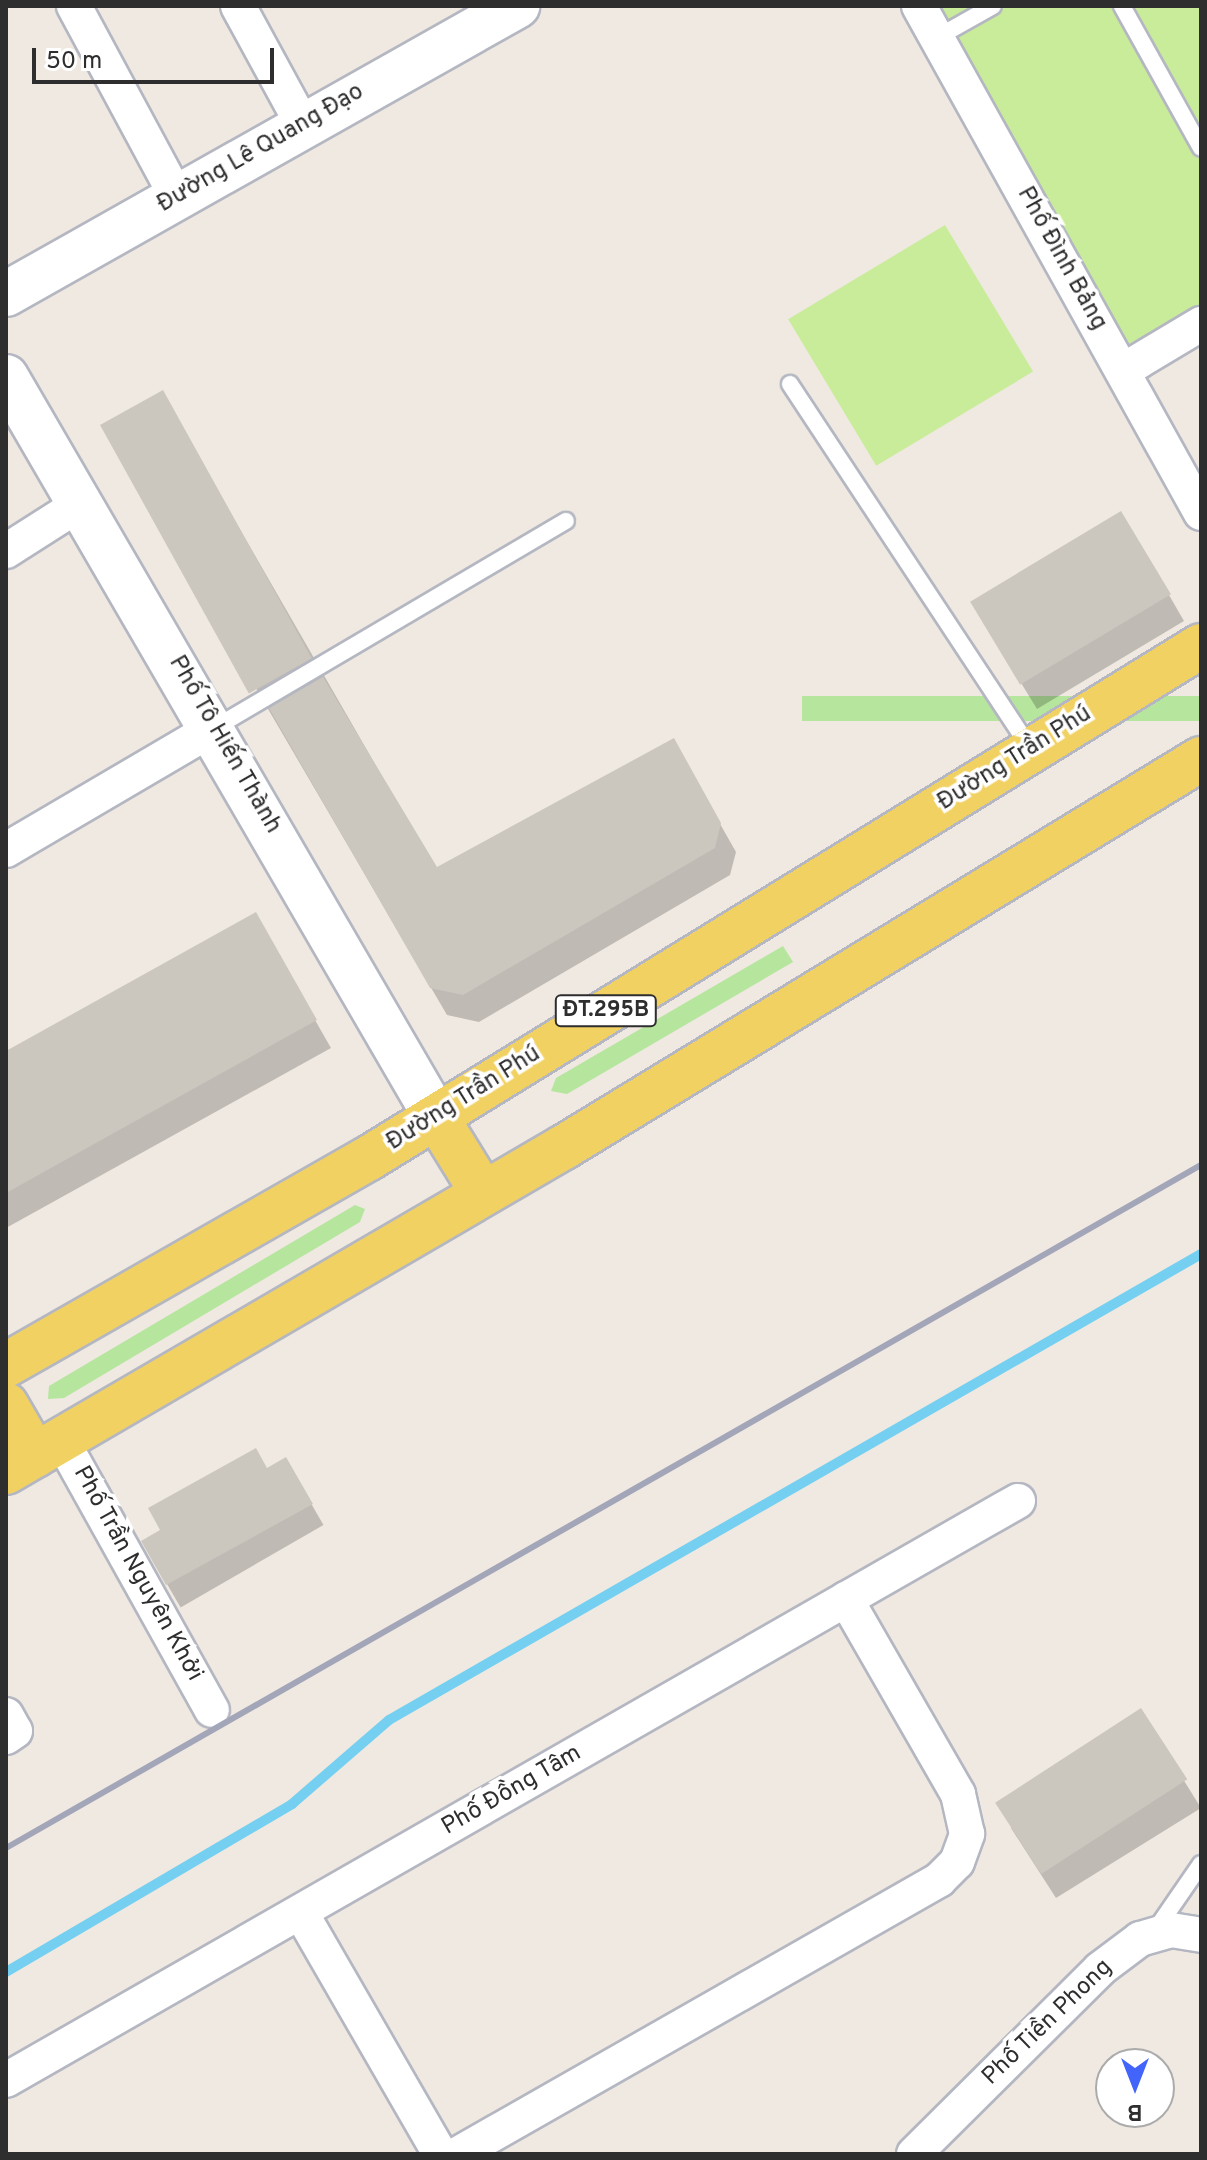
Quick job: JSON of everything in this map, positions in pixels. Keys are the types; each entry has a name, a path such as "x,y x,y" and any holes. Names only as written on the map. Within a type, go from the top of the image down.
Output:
{"main road":[{"name":"Đường Trần Phú","path":"6,1365 436,1117 1201,646"},
{"path":"6,1405 34,1456 483,1193 1201,759"},
{"path":"436,1117 483,1193"}],"street":[{"path":"74,6 177,197"},
{"path":"238,6 303,125"},
{"name":"Đường Lê Quang Đạo","path":"6,294 517,6"},
{"name":"Phố Đình Bảng","path":"919,6 1201,513"},
{"path":"1124,370 1201,324"},
{"name":"Phố Tô Hiến Thành","path":"6,377 216,727 436,1117"},
{"path":"6,551 83,502"},
{"path":"6,850 216,727"},
{"name":"Phố Trần Nguyên Khởi","path":"34,1456 212,1710"},
{"name":"Phố Đồng Tâm","path":"6,2080 1018,1501"},
{"path":"458,2154 939,1880 957,1862 967,1834 958,1794 846,1599"},
{"path":"6,1715 15,1731 6,1737"},
{"path":"301,1913 440,2154"},
{"path":"1151,1936 1201,1935"},
{"name":"Phố Tiền Phong","path":"914,2154 1100,1969 1151,1936"}],"lane":[{"path":"936,38 993,6"},
{"path":"1122,6 1201,148"},
{"path":"790,384 1030,749"},
{"path":"216,727 566,521"},
{"path":"1151,1936 1168,1902 1201,1864"}],"green space":[{"path":"934,6 1201,6 1201,309 1127,355"},
{"path":"945,225 1033,372 876,466 788,319"},
{"path":"802,696 1201,696 1201,721 802,721"},
{"path":"783,946 793,962 567,1094 551,1091 556,1078"},
{"path":"355,1205 365,1209 360,1222 64,1398 48,1399 49,1386"}],"building":[{"path":"163,390 312,659 249,693 100,425"},
{"path":"1121,511 1171,594 1020,685 970,602"},
{"path":"323,677 437,867 674,738 721,823 715,848 463,995 430,988 269,708"},
{"path":"256,912 317,1020 6,1193 6,1051"},
{"path":"256,1448 267,1468 286,1457 313,1504 166,1585 141,1541 160,1530 148,1508"},
{"path":"1141,1708 1187,1779 1041,1874 995,1803"}],"waterway":[{"path":"6,1972 292,1804 389,1720 1201,1254"}],"railway":[{"path":"6,1848 1201,1165"}]}
